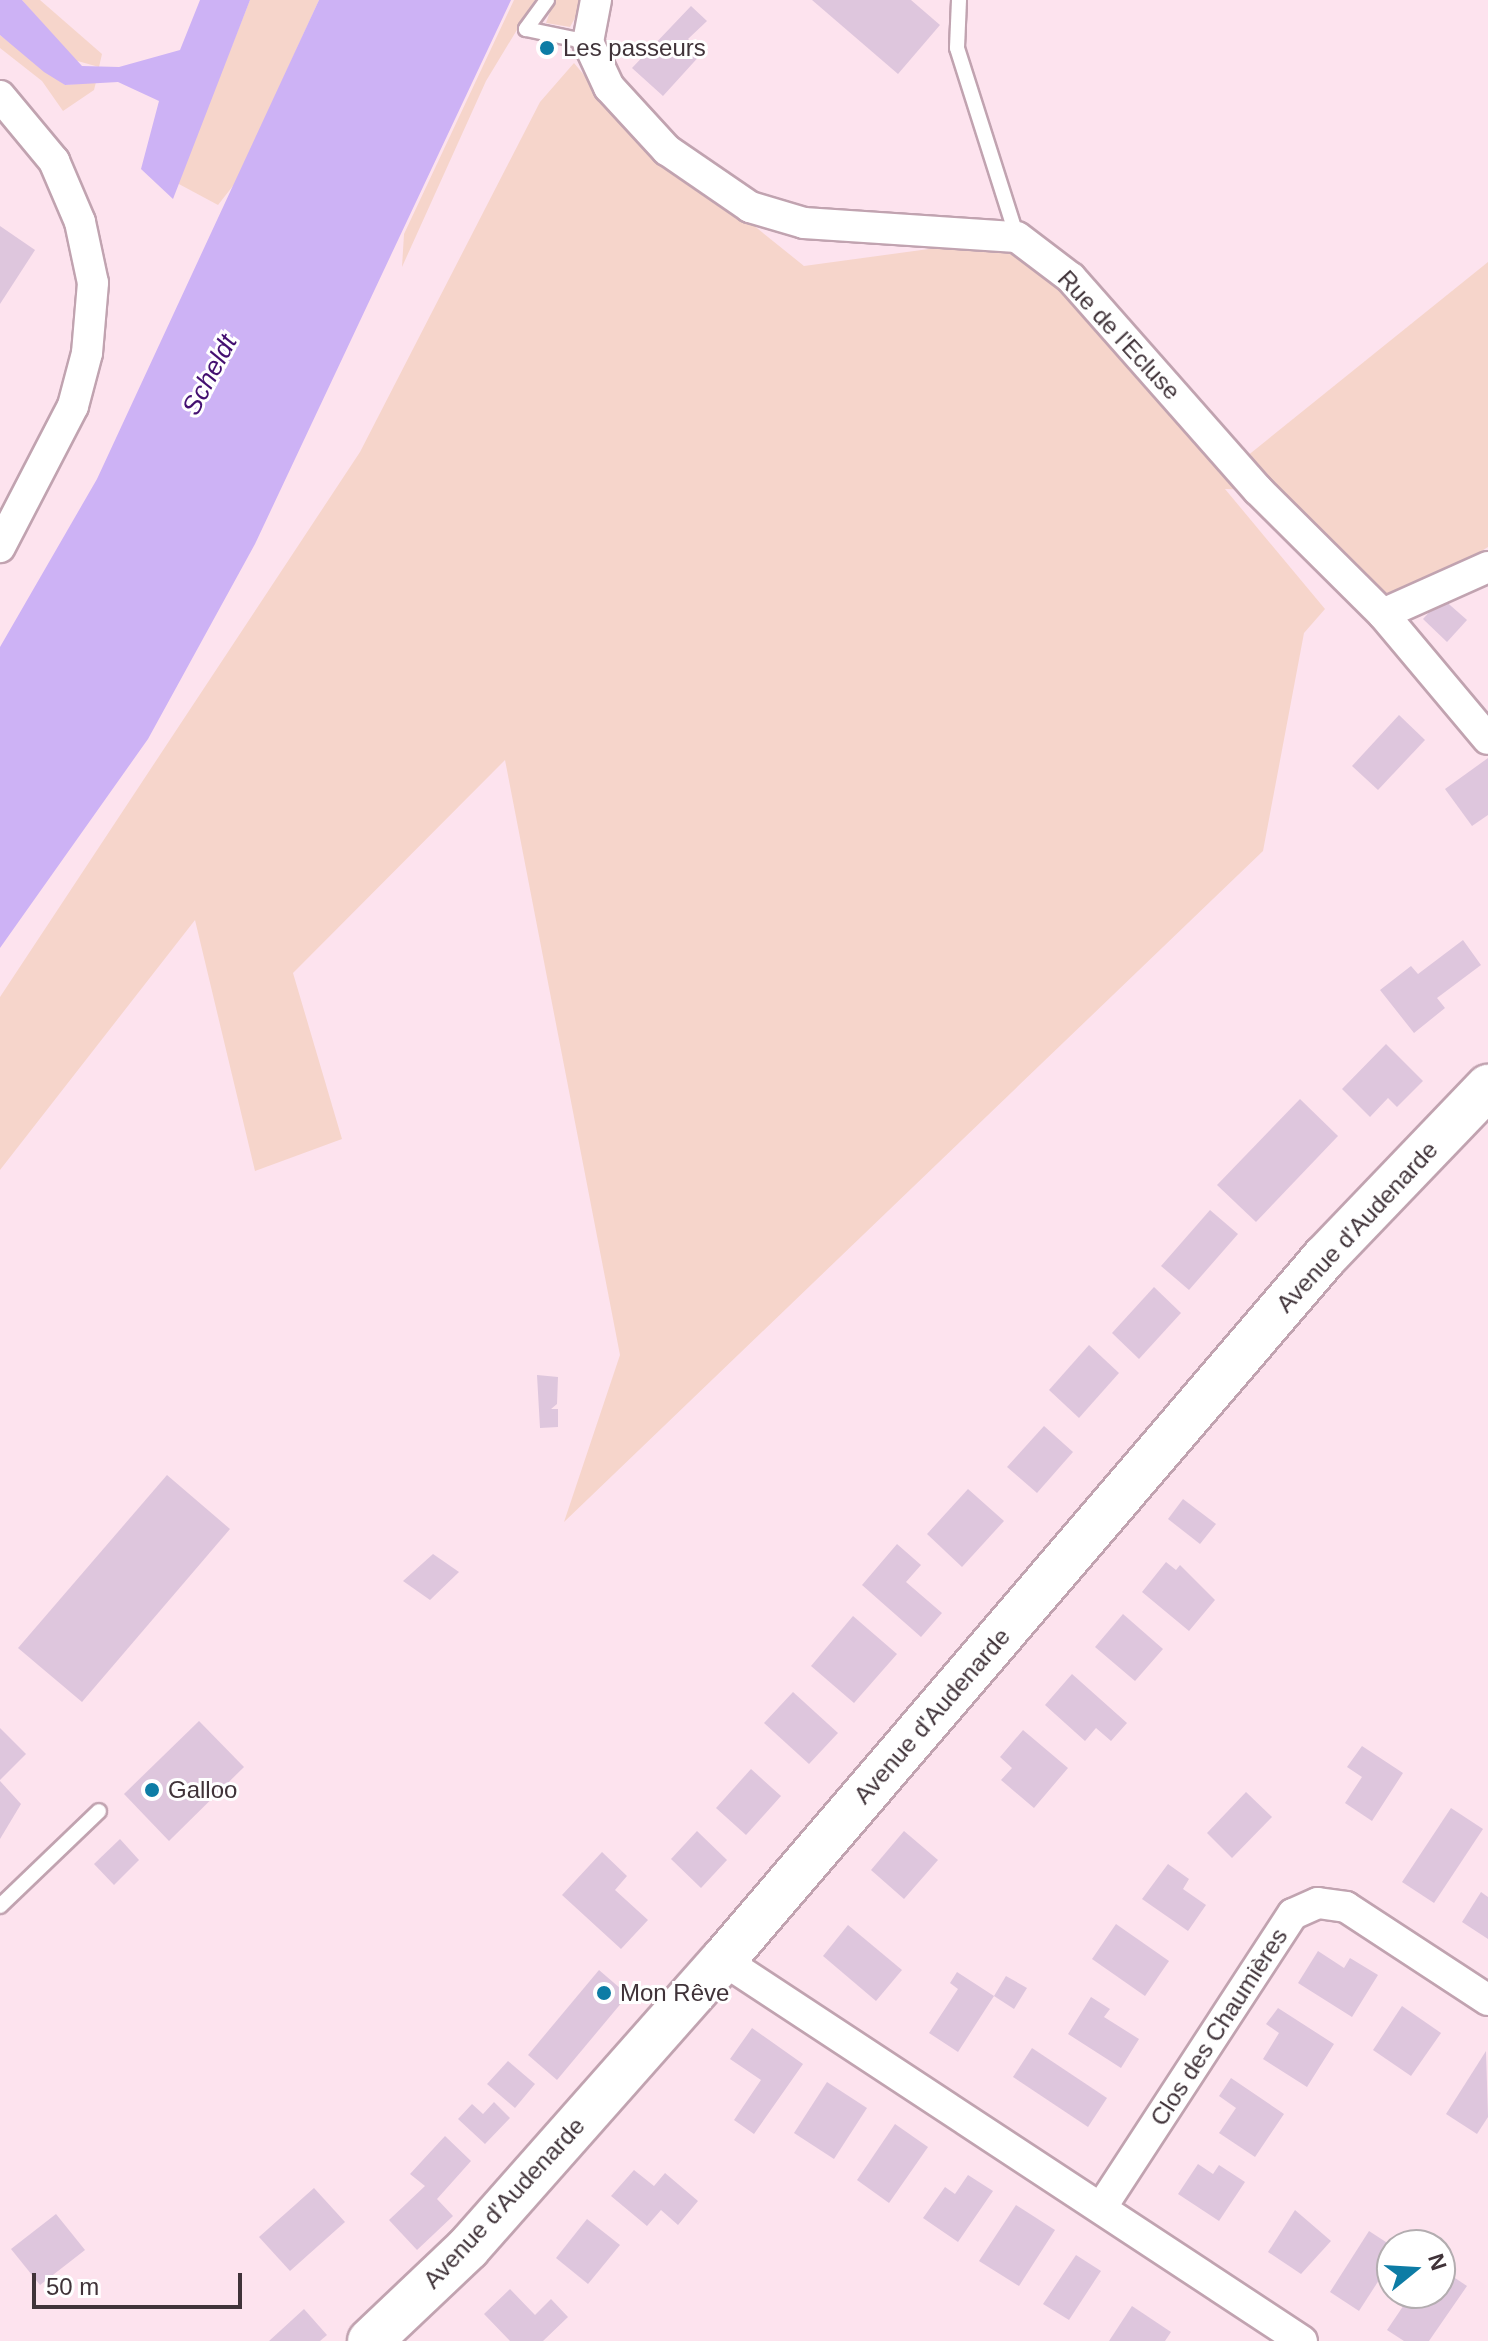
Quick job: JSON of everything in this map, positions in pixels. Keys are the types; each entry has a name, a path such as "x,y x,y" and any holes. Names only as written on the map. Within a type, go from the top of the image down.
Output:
{"main road":[{"name":"Avenue d'Audenarde","path":"370,2341 468,2248 723,1960 1325,1257 1488,1087"}],"street":[{"path":"596,0 588,42 609,87 643,128 750,207 804,223 1017,237"},
{"path":"0,96 54,161 80,222 93,283 87,353 73,406 23,510 0,547"},
{"name":"Rue de l'Ecluse","path":"1017,237 1071,278 1258,490 1383,614 1488,739"},
{"path":"1383,614 1488,567"},
{"name":"Clos des Chaumières","path":"1101,2208 1293,1914 1318,1903 1346,1907 1488,2000"},
{"path":"723,1960 1302,2341"}],"lane":[{"path":"547,0 526,29 588,42"},
{"path":"959,0 957,48 1017,237"},
{"path":"0,1906 99,1811"}],"shaded area":[{"path":"22,0 40,0 102,54 99,67 74,60"},
{"path":"250,0 319,0 236,182 218,205 177,183"},
{"path":"514,0 535,0 486,81 402,267 404,234"},
{"path":"554,0 585,0 570,27 546,23"},
{"path":"0,35 65,85 96,82 94,90 63,111 42,81 0,48"},
{"path":"574,63 618,116 804,266 1017,237 1258,490 1225,489 1325,609 1304,633 1263,851 564,1522 620,1355 505,760 293,973 342,1139 255,1171 195,920 0,1170 0,997 360,452 540,102"},
{"path":"1488,262 1488,547 1383,614 1236,465"}],"water":[{"path":"0,0 22,0 82,66 119,67 180,50 200,0 250,0 173,199 141,169 159,101 118,82 65,85 44,72 0,35"},
{"name":"Scheldt","path":"319,0 511,0 255,544 148,739 0,948 0,647 97,479"}],"building":[{"path":"812,0 911,0 940,25 898,74"},
{"path":"691,6 707,21 688,39 703,52 663,96 632,68"},
{"path":"0,226 35,250 0,304"},
{"path":"1442,598 1467,620 1447,642 1423,619"},
{"path":"1399,715 1425,740 1378,790 1352,766"},
{"path":"1488,758 1488,815 1472,826 1445,789"},
{"path":"1463,940 1481,965 1437,998 1445,1008 1414,1033 1380,990 1411,966 1418,974"},
{"path":"1386,1044 1423,1081 1397,1107 1388,1098 1370,1117 1342,1089"},
{"path":"1300,1099 1338,1136 1256,1222 1217,1185"},
{"path":"1210,1210 1238,1234 1189,1290 1161,1266"},
{"path":"1154,1287 1181,1313 1139,1359 1112,1333"},
{"path":"1089,1345 1119,1373 1079,1418 1049,1390"},
{"path":"537,1375 558,1377 557,1404 551,1409 558,1409 558,1427 540,1428"},
{"path":"1044,1426 1073,1452 1037,1493 1007,1467"},
{"path":"167,1475 230,1529 82,1702 18,1648"},
{"path":"968,1489 1004,1521 962,1567 927,1534"},
{"path":"1183,1499 1216,1524 1200,1544 1168,1519"},
{"path":"897,1544 921,1565 906,1582 942,1613 921,1637 862,1585"},
{"path":"433,1554 459,1572 430,1600 403,1581"},
{"path":"1166,1562 1176,1570 1180,1565 1215,1600 1189,1631 1142,1592"},
{"path":"1123,1614 1163,1649 1135,1681 1095,1647"},
{"path":"853,1616 897,1654 854,1703 811,1666"},
{"path":"1072,1674 1127,1723 1111,1741 1096,1728 1085,1741 1045,1705"},
{"path":"793,1692 838,1733 809,1764 764,1723"},
{"path":"199,1721 244,1767 169,1841 124,1794"},
{"path":"0,1728 26,1754 0,1780"},
{"path":"1023,1730 1068,1768 1034,1808 1001,1780 1012,1768 1000,1757"},
{"path":"1362,1746 1403,1773 1372,1821 1345,1803 1362,1777 1347,1767"},
{"path":"751,1769 781,1796 746,1835 716,1808"},
{"path":"0,1781 21,1804 0,1839"},
{"path":"1246,1792 1272,1817 1232,1858 1207,1833"},
{"path":"1451,1808 1483,1829 1434,1903 1402,1882"},
{"path":"697,1831 727,1860 701,1888 671,1859"},
{"path":"904,1831 938,1860 904,1899 871,1870"},
{"path":"120,1839 139,1860 114,1885 94,1864"},
{"path":"602,1852 627,1876 615,1890 648,1920 621,1949 562,1895"},
{"path":"1168,1864 1189,1879 1183,1889 1206,1905 1188,1931 1142,1899"},
{"path":"1481,1892 1488,1897 1488,1939 1462,1922"},
{"path":"1116,1924 1169,1961 1145,1996 1092,1959"},
{"path":"848,1925 902,1970 876,2001 823,1956"},
{"path":"1318,1951 1344,1968 1350,1958 1378,1975 1352,2017 1298,1983"},
{"path":"599,1970 628,1995 557,2080 528,2055"},
{"path":"957,1972 994,1996 958,2052 929,2033 958,1989 950,1983"},
{"path":"1006,1976 1027,1988 1014,2009 994,1996"},
{"path":"1091,1997 1110,2009 1104,2017 1139,2039 1121,2068 1068,2034"},
{"path":"1402,2006 1441,2033 1411,2076 1373,2050"},
{"path":"1278,2008 1334,2044 1307,2087 1263,2059 1279,2033 1266,2024"},
{"path":"752,2028 803,2064 754,2134 734,2120 761,2080 730,2059"},
{"path":"1032,2048 1107,2098 1088,2127 1013,2077"},
{"path":"1486,2051 1488,2117 1477,2134 1446,2114"},
{"path":"508,2061 535,2084 515,2108 487,2084"},
{"path":"1231,2078 1284,2114 1255,2157 1219,2133 1236,2108 1219,2096"},
{"path":"827,2082 867,2108 834,2159 794,2133"},
{"path":"494,2102 510,2118 485,2144 458,2119 472,2104 483,2114"},
{"path":"895,2124 928,2147 889,2203 857,2180"},
{"path":"445,2136 471,2161 437,2199 453,2216 417,2250 389,2220 425,2186 410,2174"},
{"path":"1198,2164 1213,2174 1219,2165 1245,2182 1219,2221 1178,2194"},
{"path":"634,2170 654,2186 665,2173 698,2201 678,2225 661,2210 647,2226 611,2196"},
{"path":"968,2175 993,2191 958,2242 923,2218 945,2187 955,2194"},
{"path":"314,2188 345,2222 290,2271 259,2237"},
{"path":"1016,2205 1055,2230 1019,2286 979,2261"},
{"path":"1295,2210 1331,2241 1301,2274 1268,2252"},
{"path":"56,2214 85,2250 40,2285 11,2249"},
{"path":"587,2219 620,2245 588,2284 556,2258"},
{"path":"1369,2231 1376,2236 1376,2285 1359,2311 1330,2292"},
{"path":"1076,2255 1101,2271 1069,2320 1043,2304"},
{"path":"1456,2279 1467,2286 1456,2302"},
{"path":"510,2289 535,2315 551,2299 568,2317 543,2341 510,2341 484,2314"},
{"path":"1132,2306 1171,2332 1165,2341 1109,2341"},
{"path":"304,2309 327,2335 320,2341 269,2341"},
{"path":"1401,2309 1451,2309 1429,2341 1404,2341 1387,2330"}],"place":[{"name":"Les passeurs","path":"547,48"},
{"name":"Galloo","path":"152,1790"},
{"name":"Mon Rêve","path":"604,1993"}]}
